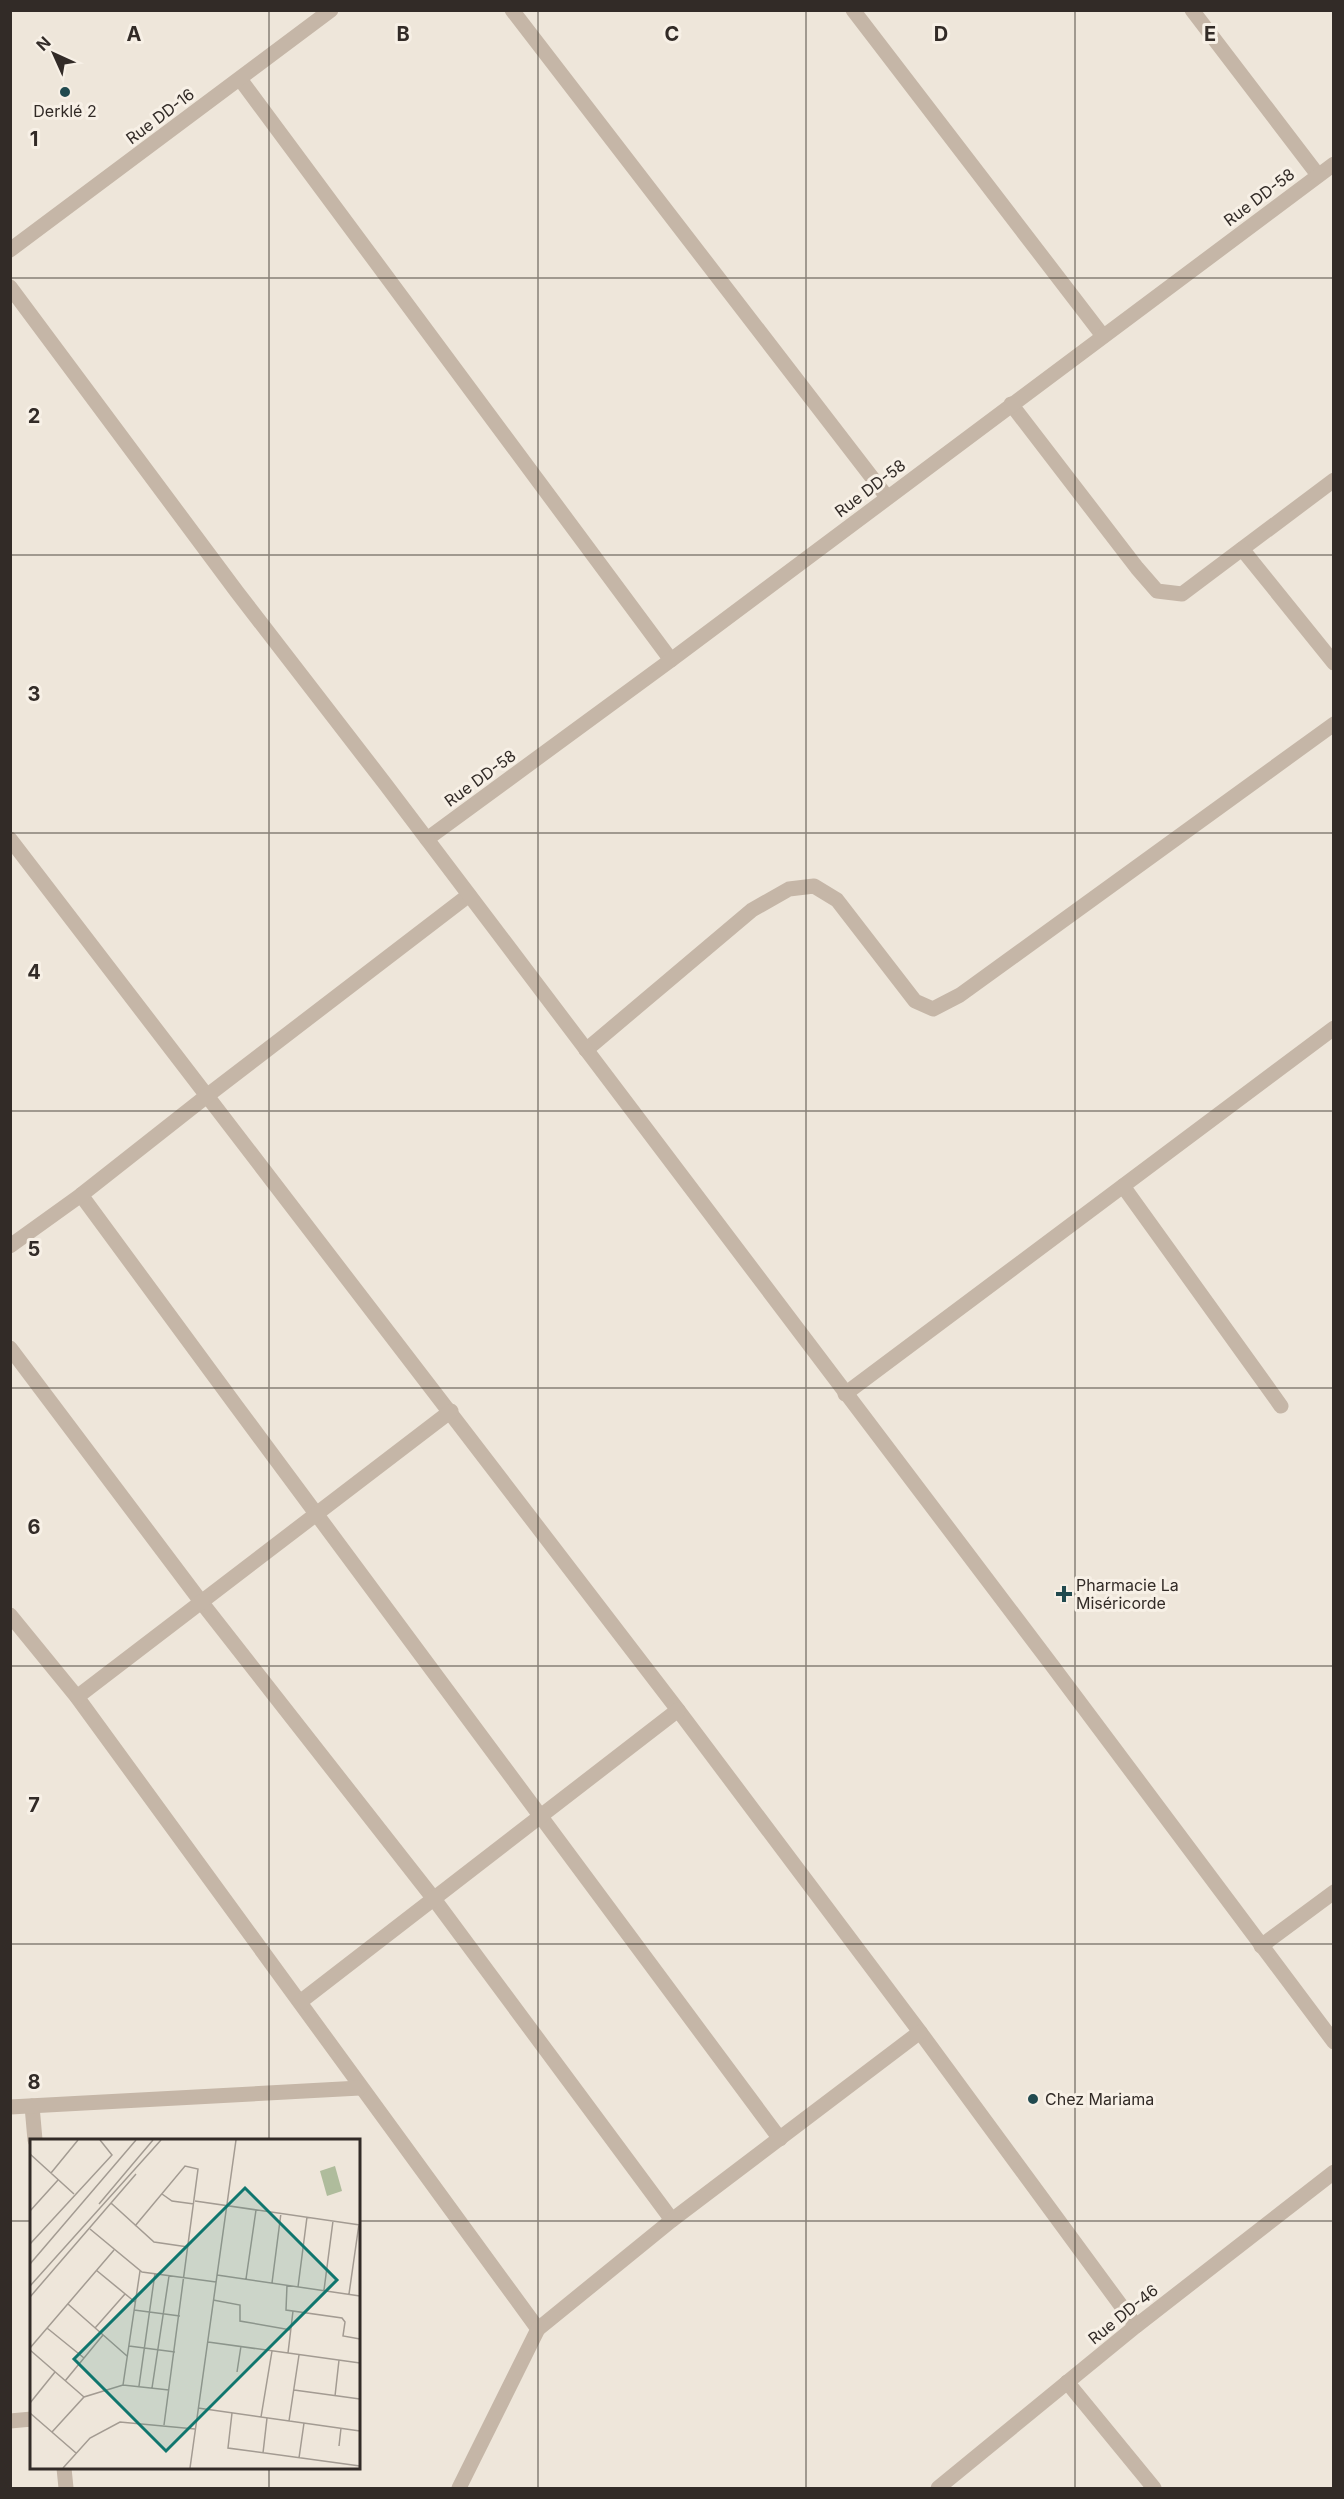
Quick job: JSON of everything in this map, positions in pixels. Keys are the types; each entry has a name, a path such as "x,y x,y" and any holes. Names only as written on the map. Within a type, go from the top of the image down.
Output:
{"street":[{"name":"Rue DD-16","path":"10,250 331,10"},
{"path":"512,10 887,497"},
{"path":"853,10 1103,336"},
{"path":"1192,10 1318,175"},
{"path":"240,79 671,660"},
{"name":"Rue DD-58","path":"427,839 671,660 1334,164"},
{"path":"10,287 237,592 427,839 1334,2042"},
{"path":"1011,404 1157,591 1182,594 1334,480"},
{"path":"1242,549 1334,663"},
{"path":"586,1050 753,910 789,890 814,886 837,900 915,1001 933,1009 960,995 1334,723"},
{"path":"12,843 451,1411 678,1710 920,2032 1136,2326"},
{"path":"10,1246 81,1195 469,895"},
{"path":"845,1394 1334,1028"},
{"path":"1123,1186 1281,1406"},
{"path":"81,1195 315,1516 542,1816 780,2139"},
{"path":"10,1348 202,1603 434,1899 672,2220"},
{"path":"76,1697 451,1411"},
{"path":"10,1615 76,1697 538,2329"},
{"path":"10,1639 26,1637"},
{"path":"300,2002 678,1710"},
{"path":"1261,1946 1334,1892"},
{"path":"459,2488 538,2329 672,2220 920,2032"},
{"path":"10,2107 360,2088"},
{"path":"32,2106 35,2139"},
{"name":"Rue DD-46","path":"938,2488 1136,2326 1334,2172"},
{"path":"1067,2382 1154,2488"},
{"path":"10,2421 30,2419"},
{"path":"64,2469 66,2488"}],"place":[{"name":"Derklé 2","path":"65,92"},
{"name":"Pharmacie La Miséricorde","path":"1064,1594"},
{"name":"Chez Mariama","path":"1033,2099"}]}
